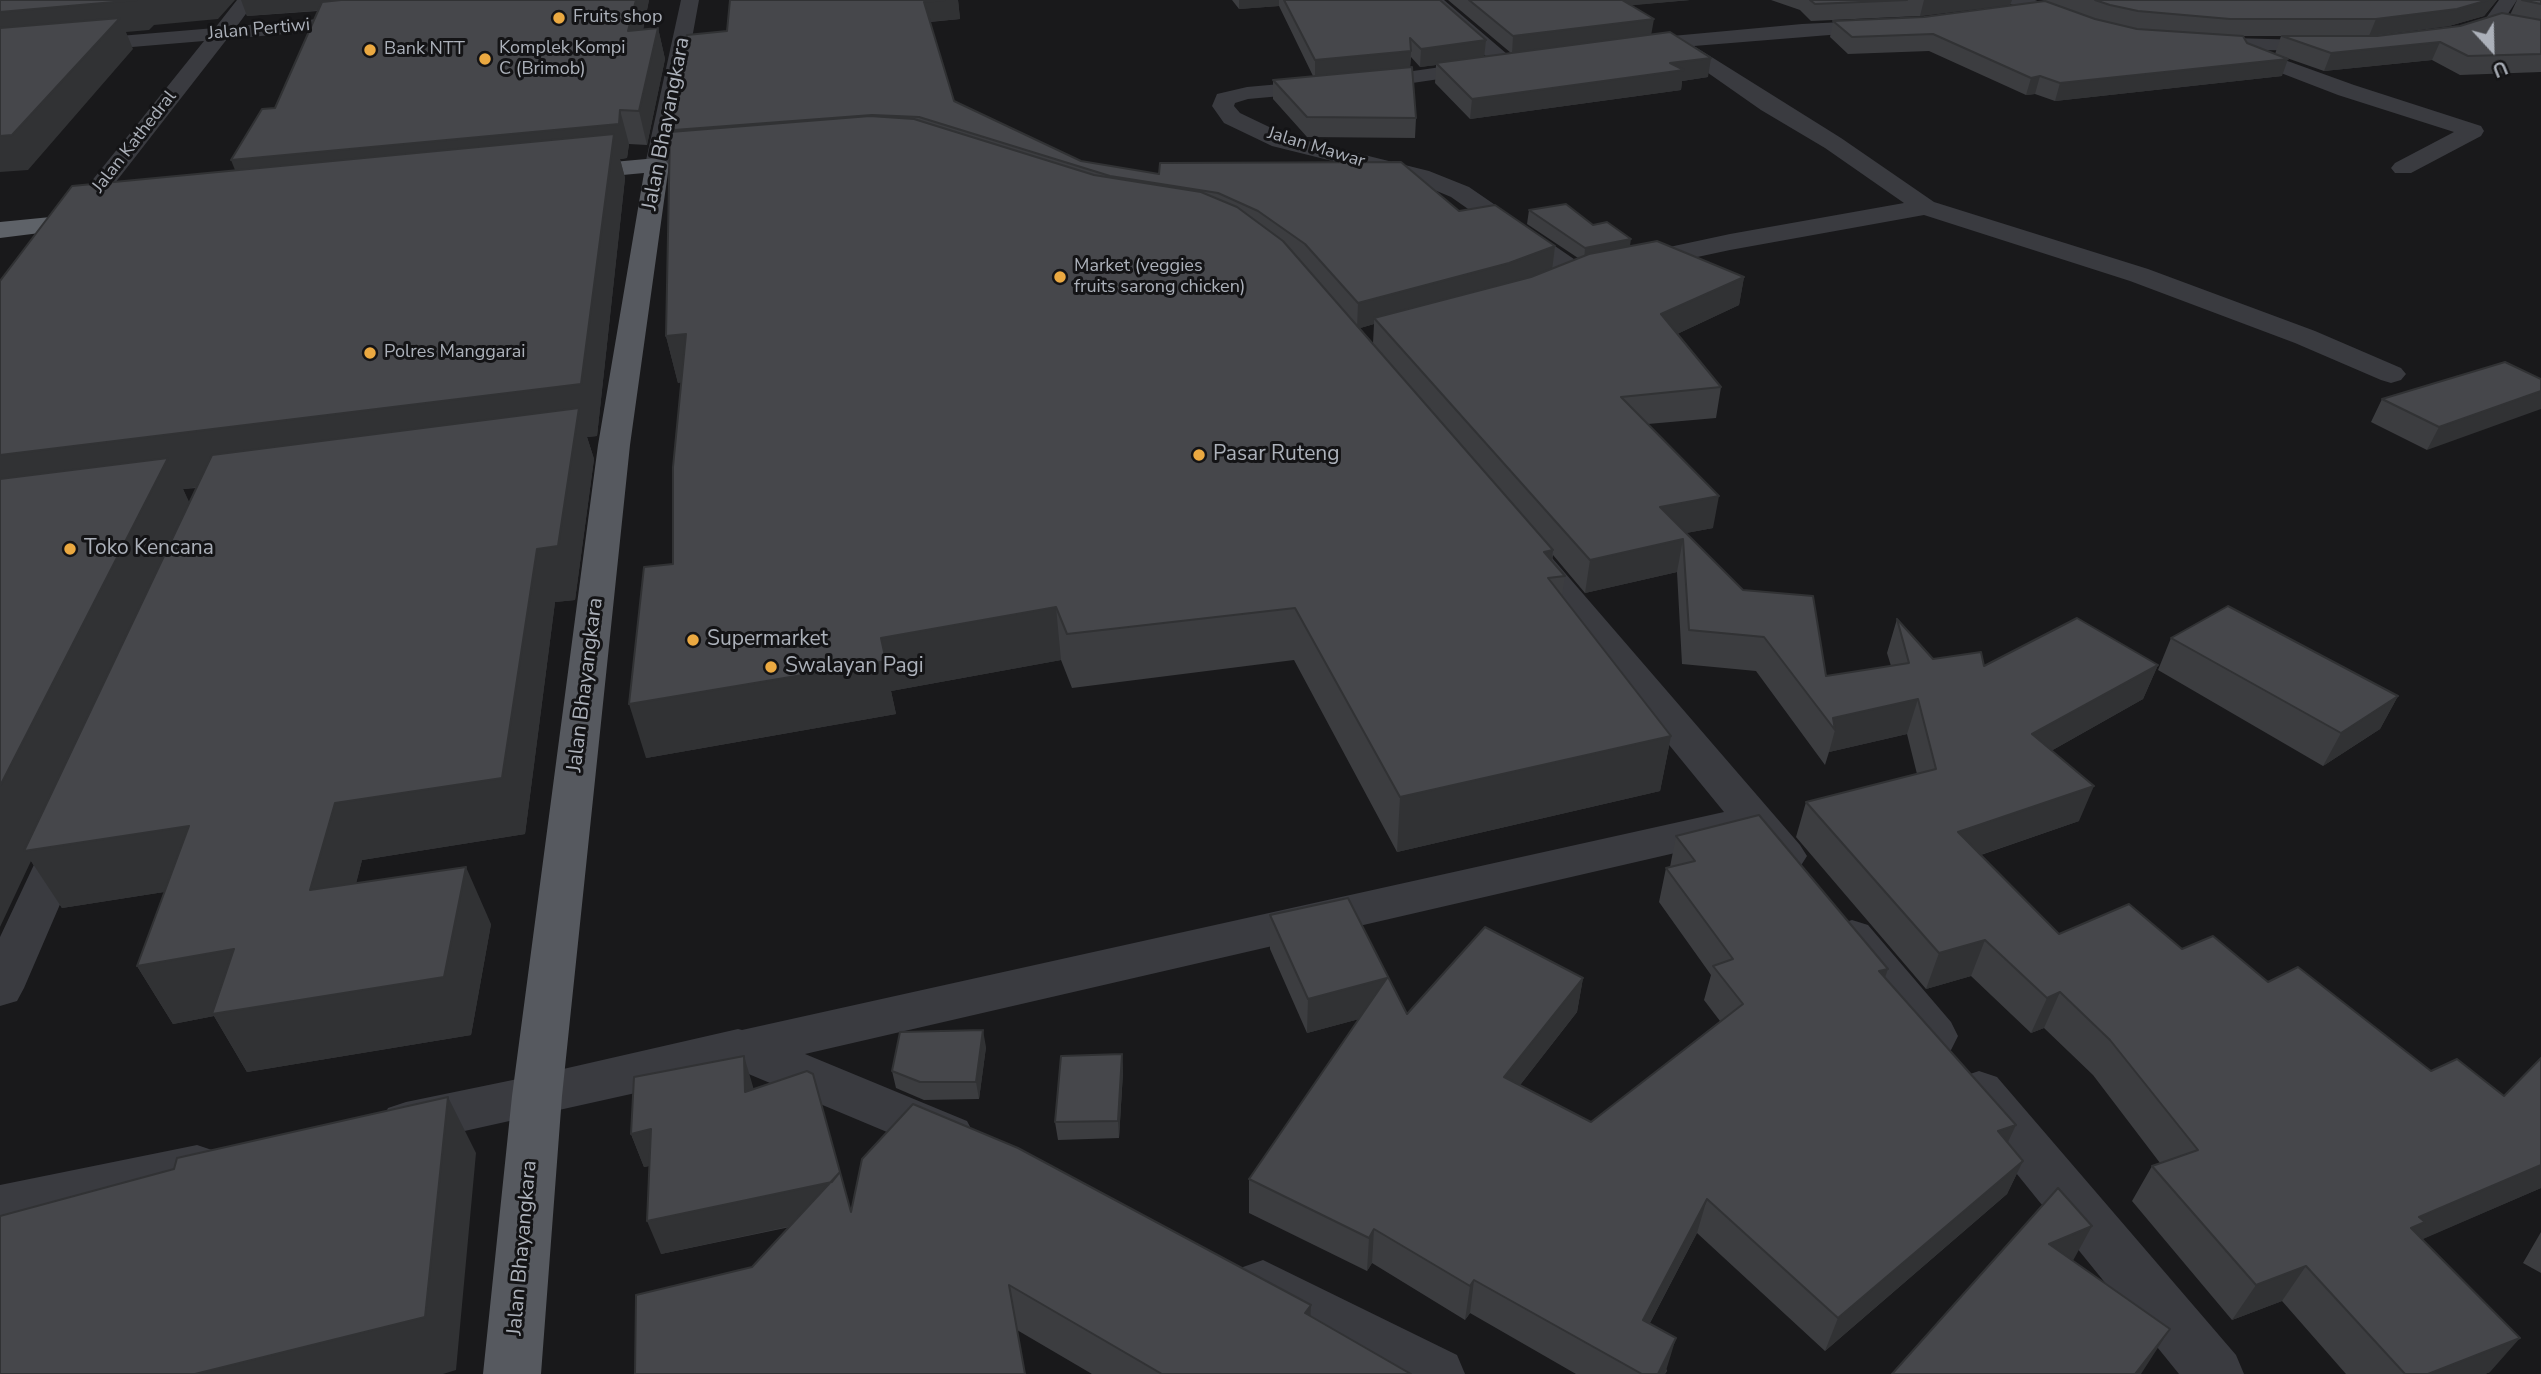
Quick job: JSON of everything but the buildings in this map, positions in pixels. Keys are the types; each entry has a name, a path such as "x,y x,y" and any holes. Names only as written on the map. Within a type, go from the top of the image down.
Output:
{"highway":[{"path":"0,230 71,223"},
{"name":"Jalan Kathedral","path":"48,256 71,223"}],"main road":[{"path":"548,175 671,163"},
{"name":"Jalan Bhayangkara","path":"512,1374 600,446 671,163"},
{"path":"71,223 99,220"}],"street":[{"name":"Jalan Kathedral","path":"71,223 247,0"},
{"name":"Jalan Bhayangkara","path":"671,163 690,0"},
{"path":"1433,0 1507,64 1534,60"},
{"path":"2017,0 2098,29"},
{"path":"2493,22 2508,0"},
{"path":"2001,15 2043,9"},
{"name":"Jalan Pertiwi","path":"0,52 384,19"},
{"path":"2427,40 2493,22 2517,26"},
{"path":"1644,46 1802,30 1907,25"},
{"path":"2178,41 2224,45 2356,45"},
{"path":"1672,42 1833,143 1925,207 2139,275 2305,337 2391,374"},
{"path":"2224,45 2346,90 2473,131 2403,168"},
{"name":"Jalan Mawar","path":"1507,64 1392,80 1247,93 1225,99 1222,103 1232,118 1280,141 1421,176 1460,192 1597,270"},
{"path":"1528,293 1597,270 1730,242 1925,207"},
{"path":"1507,525 2214,1374"},
{"path":"0,988 85,799"},
{"path":"363,1132 537,1096 738,1048 1755,820"},
{"path":"738,1048 992,1154"},
{"path":"0,1208 242,1157"},
{"path":"1216,1261 1436,1374"}],"place":[{"name":"Fruits shop","path":"559,18"},
{"name":"Bank NTT","path":"370,50"},
{"name":"Komplek Kompi C (Brimob)","path":"485,59"},
{"name":"Market (veggies fruits sarong chicken)","path":"1060,277"},
{"name":"Polres Manggarai","path":"370,353"},
{"name":"Pasar Ruteng","path":"1199,455"},
{"name":"Toko Kencana","path":"70,549"},
{"name":"Supermarket","path":"693,640"},
{"name":"Swalayan Pagi","path":"771,667"}]}
